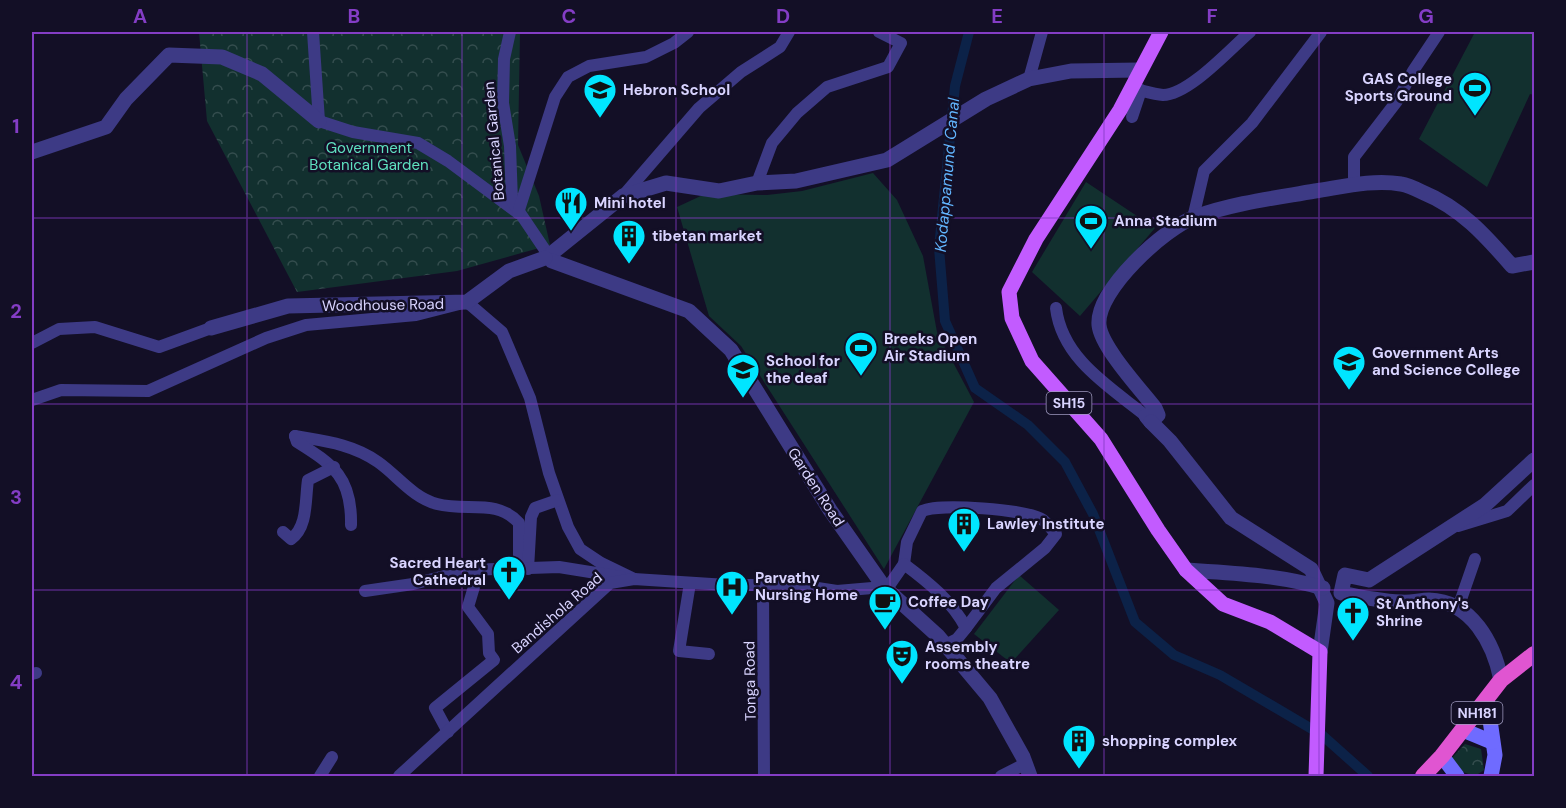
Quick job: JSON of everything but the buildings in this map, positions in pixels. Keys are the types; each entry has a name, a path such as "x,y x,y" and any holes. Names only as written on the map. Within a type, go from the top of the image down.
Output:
{"highway":[{"name":"NH181","path":"1428,776 1501,680 1534,654"}],"main road":[{"name":"SH15","path":"1161,32 1139,70 1136,89 1120,110 1031,250 1009,292 1012,318 1032,361 1101,439 1186,570 1223,604 1269,622 1320,652"},
{"path":"1316,777 1320,652"},
{"path":"1487,699 1495,756 1491,776"},
{"path":"1463,730 1492,742"},
{"path":"1442,756 1457,777"}],"street":[{"path":"313,32 319,121"},
{"name":"Botanical Garden","path":"510,32 504,59 503,104 510,146 512,201 549,256"},
{"path":"518,213 555,97 568,77 589,66 645,57 674,43 688,32"},
{"path":"32,400 61,390 148,391 266,338 306,325 416,315 467,302 509,271 549,256 623,196 699,108 741,72 780,47 789,32"},
{"path":"757,183 771,143 797,113 827,87 888,67 901,43 879,32"},
{"path":"1029,79 1042,32"},
{"path":"1132,117 1136,89 1164,95 1179,90 1201,76 1250,32"},
{"path":"1193,218 1204,171 1252,123 1321,32"},
{"path":"1354,185 1354,157 1397,101 1418,61 1439,32"},
{"path":"32,152 106,127 126,99 169,55 222,57 262,74 319,121"},
{"path":"623,196 666,183 719,191 757,183 796,181 887,160 986,99 1029,79 1071,71 1139,70"},
{"name":"Botanical Garden","path":"319,121 353,132 417,144 448,161 518,213"},
{"path":"1149,419 1158,416 1155,408 1116,360 1099,326 1106,300 1120,276 1152,246 1193,218 1255,201 1354,185 1402,184 1445,201 1475,224 1512,266 1534,262"},
{"name":"Garden Road","path":"549,256 689,311 731,350 830,510 885,588 945,645 990,698 1028,770"},
{"path":"467,302 502,332 530,398 558,500 580,549 601,563 634,579"},
{"name":"Woodhouse Road","path":"211,328 288,306 467,302"},
{"path":"1056,309 1058,326 1084,367 1149,419 1170,441 1231,518 1311,569 1317,586 1327,603 1320,652"},
{"path":"32,343 59,329 95,327 159,346 211,328"},
{"path":"351,525 350,497 334,467 297,442 295,436 354,448 377,462 419,497 438,504 488,507 509,512 519,523 524,569"},
{"path":"1341,593 1345,575 1369,580 1441,531 1485,505 1534,460"},
{"path":"283,532 291,539 299,534 304,518 308,480 334,467"},
{"path":"1441,531 1507,511 1534,484"},
{"path":"524,569 531,517 535,508 558,500"},
{"path":"885,588 904,564 907,542 922,511 930,507 952,510 977,506 1041,519 1056,534 1045,548 996,588 957,639 945,645"},
{"path":"1458,608 1475,559"},
{"path":"904,564 949,603 966,628"},
{"path":"365,591 413,584 468,570 559,567 634,579"},
{"path":"448,732 435,708 495,660 489,653 488,634 468,607 479,570"},
{"path":"1186,570 1257,575 1317,586 1341,593 1402,603 1431,600 1458,608 1480,627 1496,656 1501,680"},
{"name":"Bandishola Road","path":"399,777 610,583 634,579 690,583 798,585 837,591 885,588"},
{"path":"690,583 680,651 709,654"},
{"name":"Tonga Road","path":"762,776 763,585"},
{"path":"321,777 332,757"},
{"path":"1001,777 1028,770"}],"green space":[{"name":"Government Botanical Garden","path":"199,32 520,32 518,145 539,196 550,245 457,271 297,292 207,121"},
{"name":"GAS College Sports Ground","path":"1475,32 1534,32 1534,95 1530,94 1487,187 1419,139"},
{"name":"Breeks Open Air Stadium","path":"873,173 897,200 923,256 937,332 974,402 884,569 741,346 709,316 677,207 705,194 767,195 802,191"},
{"name":"Anna Stadium","path":"1086,182 1155,228 1080,316 1032,272"},
{"path":"1019,575 1059,610 1011,663 974,634"},
{"path":"1465,744 1481,749 1484,770 1475,776 1451,768 1448,762"}],"waterway":[{"name":"Kodappamund Canal","path":"969,32 955,86 939,248 945,321 975,388 1028,425 1065,462 1093,514 1135,622 1174,655 1220,675 1322,735 1368,776"}],"place":[{"name":"GAS College Sports Ground","path":"1475,117"},
{"name":"Hebron School","path":"600,119"},
{"name":"Mini hotel","path":"571,232"},
{"name":"Anna Stadium","path":"1091,250"},
{"name":"tibetan market","path":"629,265"},
{"name":"Breeks Open Air Stadium","path":"861,377"},
{"name":"Government Arts and Science College","path":"1349,391"},
{"name":"School for the deaf","path":"743,399"},
{"name":"Lawley Institute","path":"964,553"},
{"name":"Sacred Heart Cathedral","path":"509,601"},
{"name":"Parvathy Nursing Home","path":"732,616"},
{"name":"Coffee Day","path":"885,631"},
{"name":"St Anthony's Shrine","path":"1353,642"},
{"name":"Assembly rooms theatre","path":"902,685"},
{"name":"shopping complex","path":"1079,770"}]}
